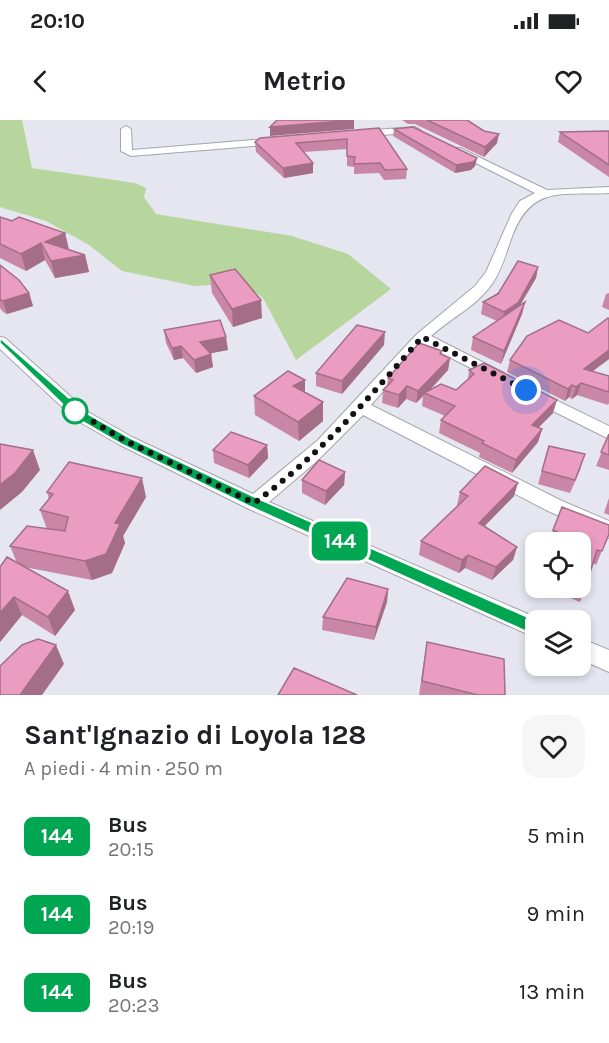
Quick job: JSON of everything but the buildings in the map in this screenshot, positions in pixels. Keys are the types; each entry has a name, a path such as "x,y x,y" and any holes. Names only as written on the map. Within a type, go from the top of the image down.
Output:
{"street":[{"path":"126,129 126,151 131,153 288,140"},
{"path":"345,135 414,129 424,134"},
{"path":"445,144 548,195"},
{"path":"254,503 290,477 361,407 422,337 486,283 496,267 515,216 532,198 609,190"},
{"path":"422,337 609,433"},
{"path":"0,341 82,416 126,441 254,503 525,623"},
{"path":"361,407 555,506 609,530"},
{"path":"591,653 609,660"}],"green space":[{"path":"0,120 22,120 32,168 135,183 146,188 144,197 156,214 292,236 348,254 391,289 296,360 263,298 243,283 195,286 122,271 89,245 46,221 0,207"}],"bus line":[{"name":"144","path":"0,341 82,416 126,441 254,503 525,623"}],"route":[{"path":"75,411 126,441 254,503 290,477 323,445 361,407 422,337 526,390"}]}
